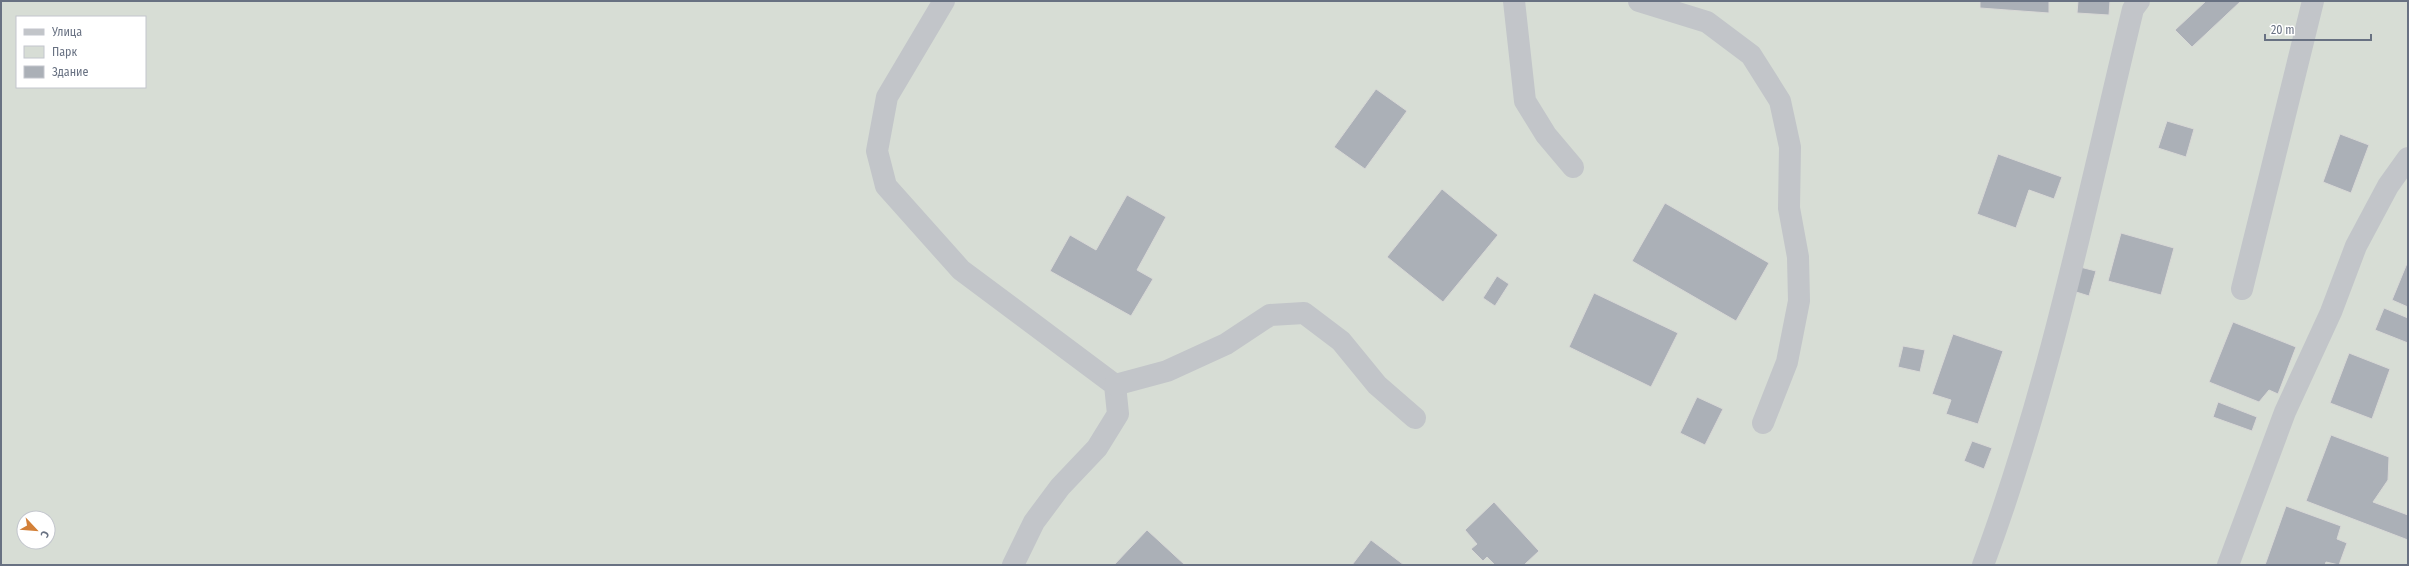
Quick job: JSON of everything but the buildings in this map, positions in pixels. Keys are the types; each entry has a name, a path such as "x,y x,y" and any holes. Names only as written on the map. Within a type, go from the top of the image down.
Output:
{"street":[{"path":"944,1 887,97 877,151 886,186 961,270 1115,385 1118,414 1097,448 1060,487 1034,522 1013,565"},
{"path":"1514,1 1525,101 1546,135 1573,167"},
{"path":"1639,1 1707,22 1751,55 1780,101 1790,147 1788,208 1798,256 1799,301 1787,362 1763,422"},
{"path":"1982,565 2027,429 2064,293 2133,9 2139,1"},
{"path":"2242,289 2313,1"},
{"path":"2228,565 2285,412 2331,312 2356,246 2388,186 2408,158"},
{"path":"1115,385 1167,371 1226,344 1270,315 1304,312 1340,341 1377,385 1415,418"}],"green space":[{"path":"1,1 2408,1 2408,565 1,565"}]}
